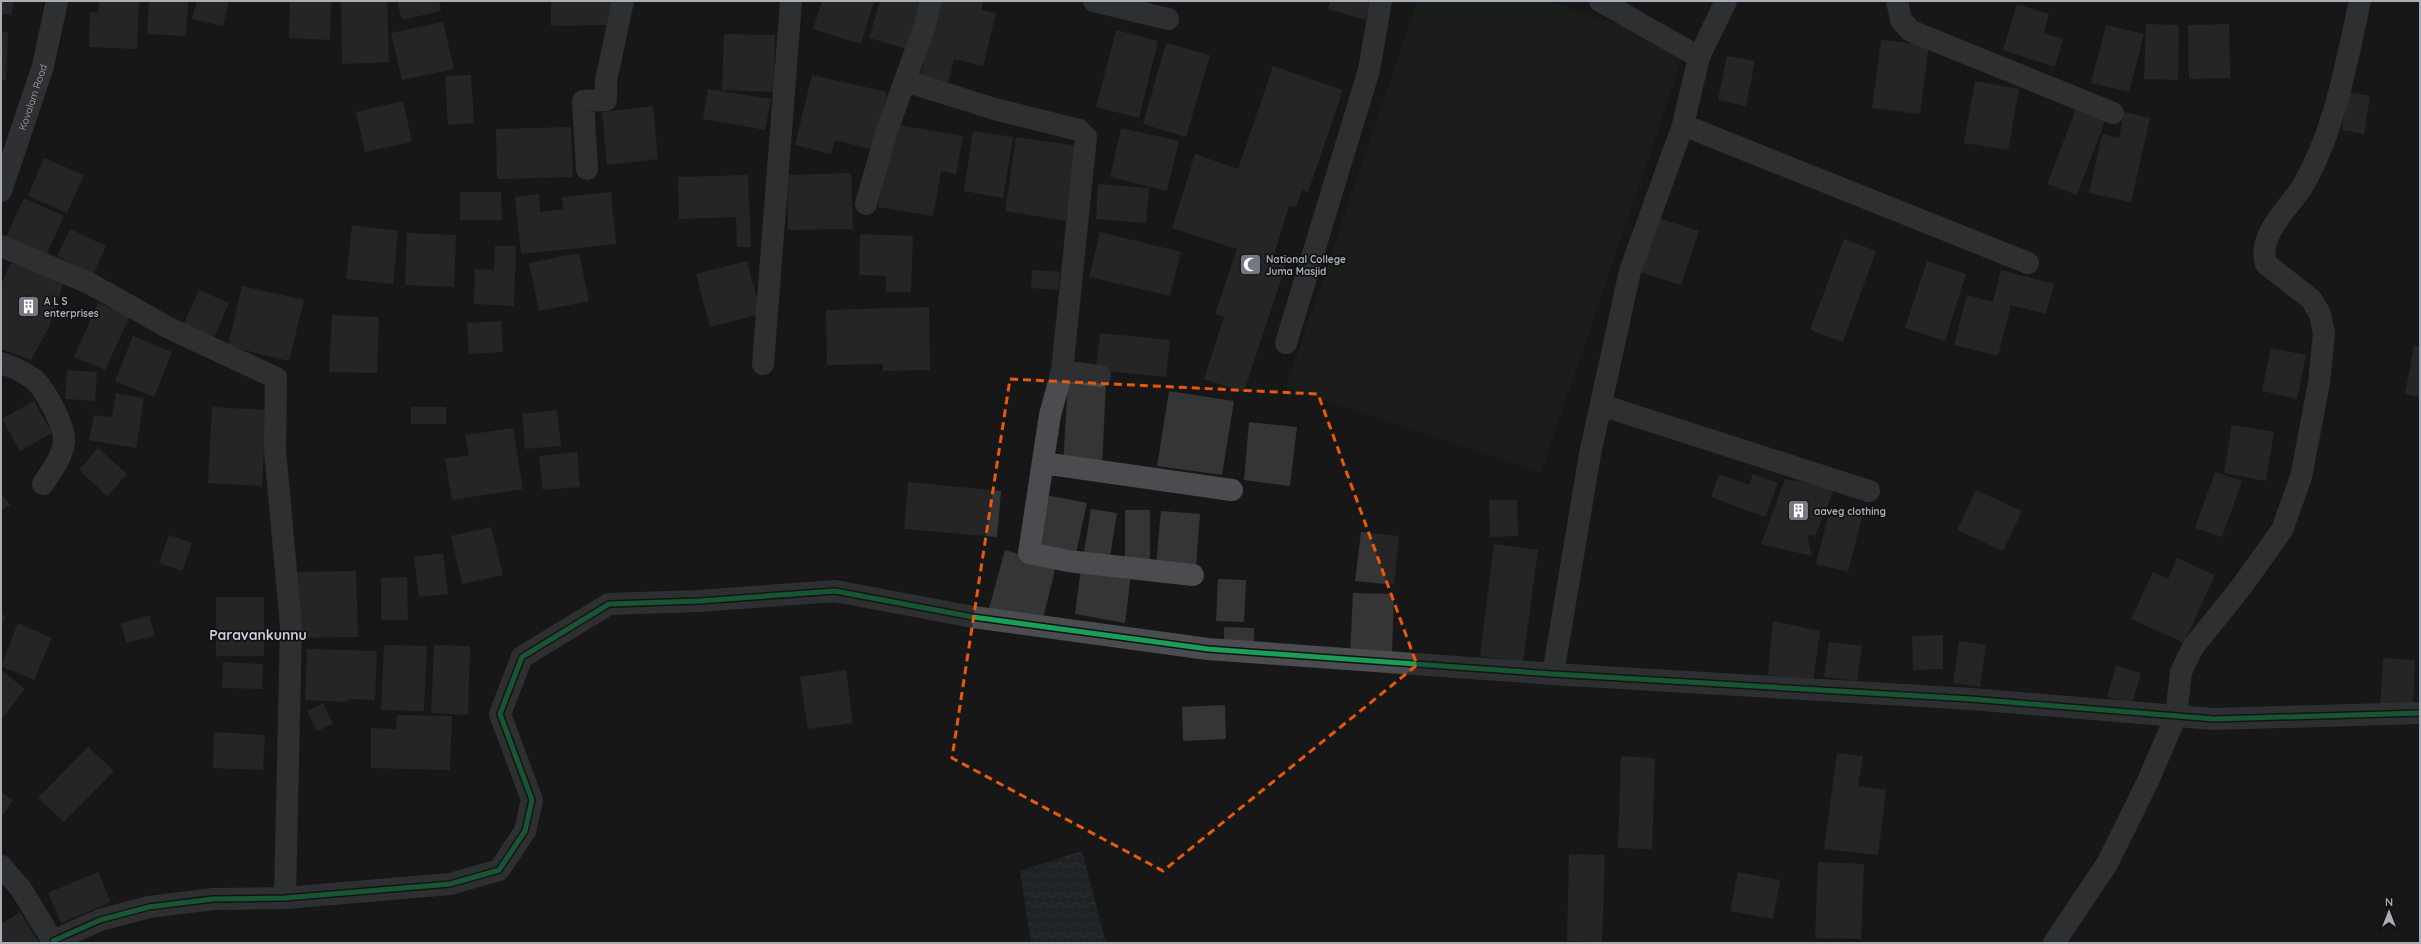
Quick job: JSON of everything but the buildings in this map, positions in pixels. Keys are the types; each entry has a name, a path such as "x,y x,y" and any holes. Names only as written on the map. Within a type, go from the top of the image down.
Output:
{"main road":[{"name":"Kovalam Road","path":"1,190 43,66 57,1"}],"street":[{"path":"587,169 583,101 606,100 606,81 623,1"},
{"path":"763,364 791,1"},
{"path":"866,204 887,130 905,81 931,1"},
{"path":"1094,1 1168,19"},
{"path":"1286,343 1369,70 1382,1"},
{"path":"1600,1 1699,57"},
{"path":"1553,674 1590,454 1630,271 1683,125 1699,57 1726,1"},
{"path":"1897,1 1900,20 1911,32 2113,113"},
{"path":"2054,943 2107,864 2148,781 2176,716 2181,672 2192,647 2242,586 2282,530 2301,476 2319,382 2324,333 2320,314 2311,299 2266,264 2264,248 2273,228 2302,186 2330,128 2360,1"},
{"path":"905,81 998,110 1079,130 1086,137 1062,371 1050,415 1029,553 1068,562 1192,575"},
{"path":"1683,125 2028,263"},
{"path":"1,246 89,283 168,328 276,378 276,450 291,626 285,898"},
{"path":"1,363 33,378 48,398 63,428 64,440 60,458 43,484"},
{"path":"1062,371 1100,376"},
{"path":"1601,405 1869,491"},
{"path":"1042,463 1232,490"},
{"path":"1,866 21,889 53,942 100,920 149,907 213,899 285,898 450,884 499,870 525,831 532,800 500,714 522,657 609,604 699,601 834,591 973,617 1208,649 1553,674 1971,699 2214,719 2420,713"}],"highlighted area":[{"path":"1010,379 1318,394 1417,665 1163,871 952,758"}],"shaded area":[{"path":"1417,1 1549,1 1686,48 1541,473 1286,387"}],"water":[{"path":"1082,851 1106,943 1031,943 1020,871"}],"cycle path":[{"path":"54,943 53,941 100,920 149,907 213,899 285,898 450,884 499,870 525,831 532,800 500,714 522,657 609,604 699,601 835,591 973,617 1208,649 1553,674 1971,699 2214,719 2420,713"}],"place":[{"name":"National College Juma Masjid","path":"1251,265"},
{"name":"A L S enterprises","path":"28,307"},
{"name":"aaveg clothing","path":"1799,511"}],"district":[{"name":"Paravankunnu","path":"258,635"}]}
